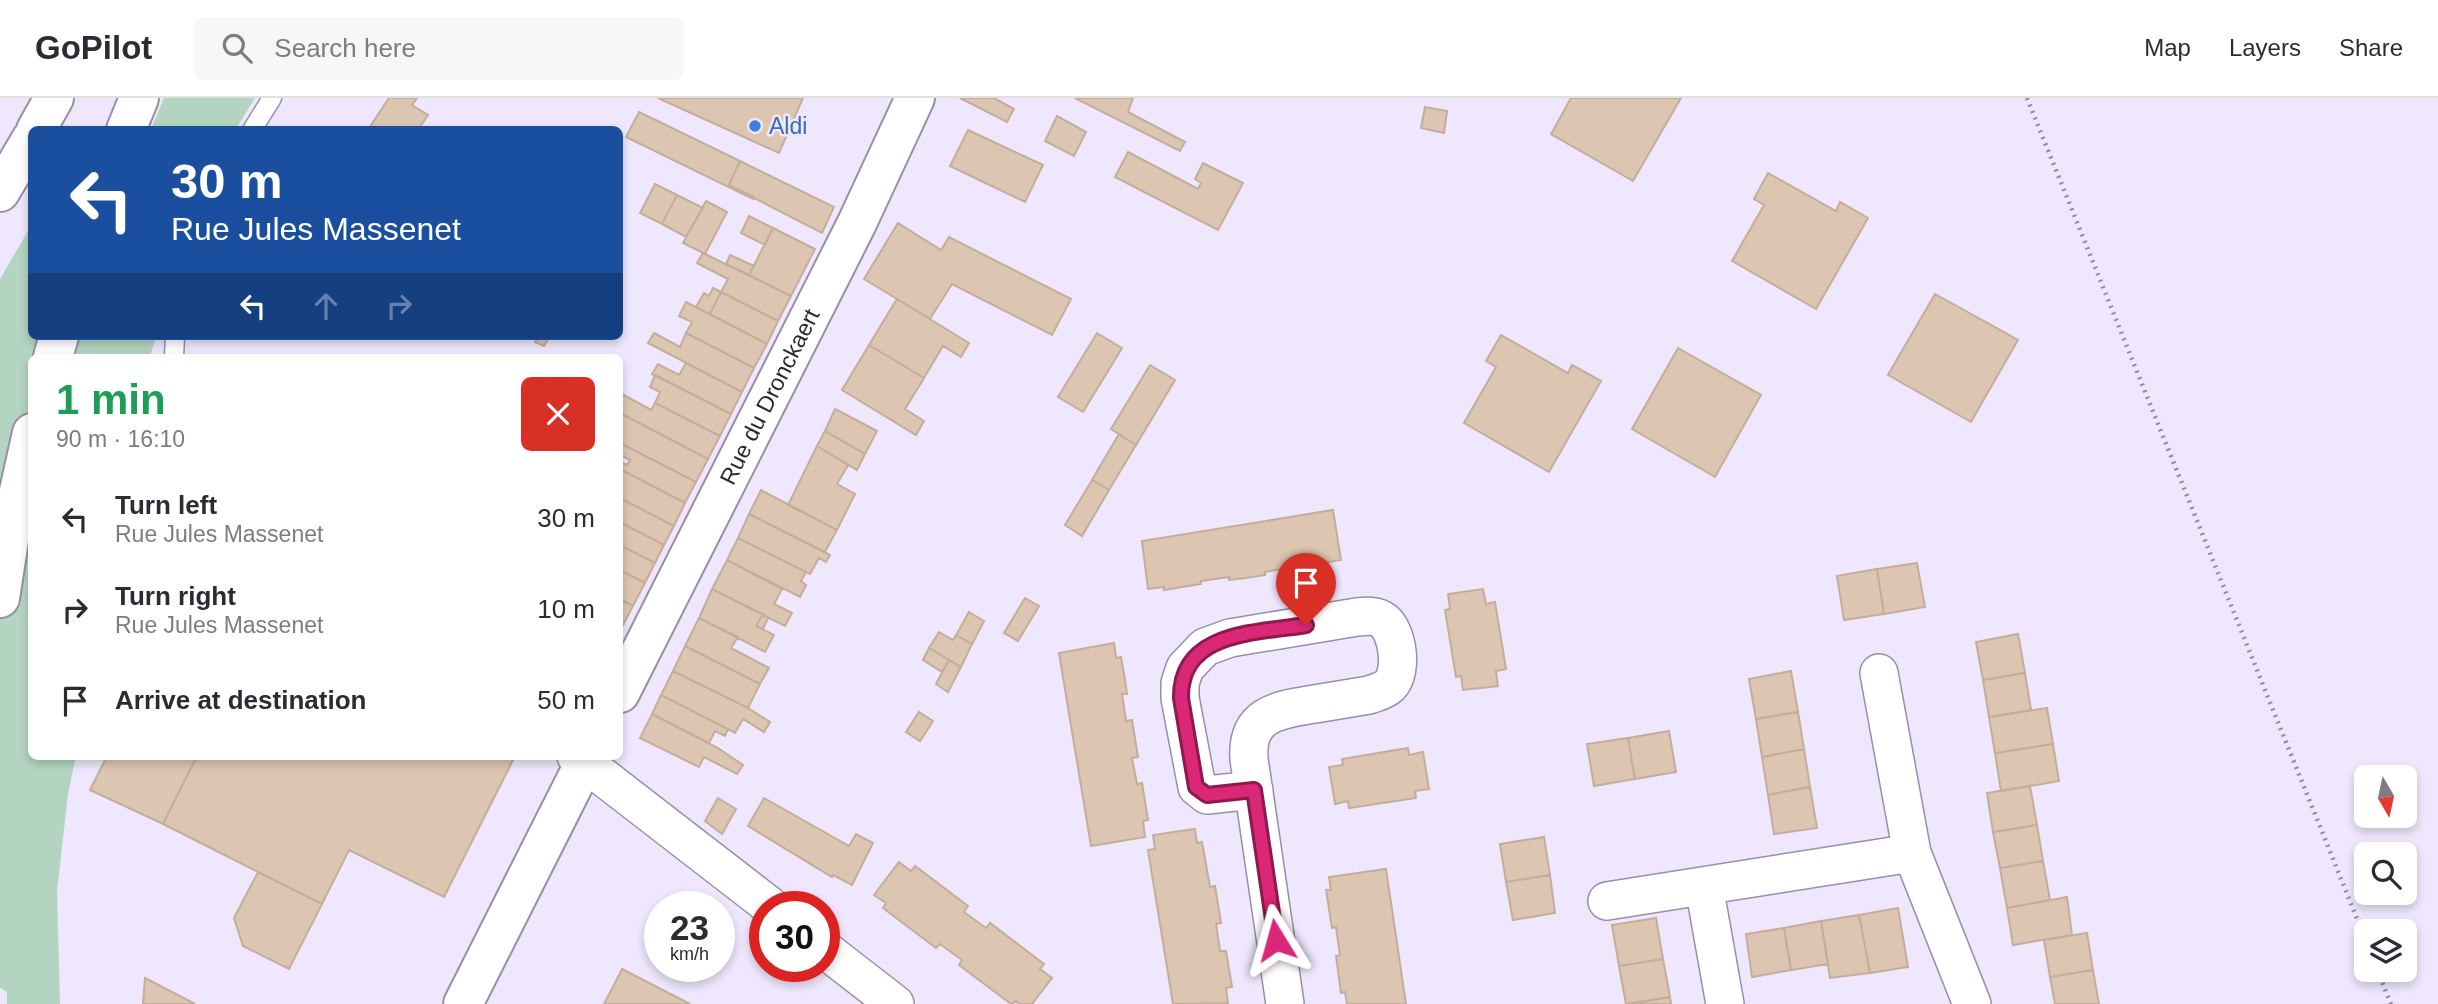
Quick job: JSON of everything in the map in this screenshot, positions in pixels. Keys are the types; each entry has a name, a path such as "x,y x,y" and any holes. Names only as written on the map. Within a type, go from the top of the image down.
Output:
{"main road":[{"path":"38,126 54,98"},
{"path":"128,126 139,98"},
{"name":"Rue du Dronckaert","path":"623,687 857,223 915,98"},
{"path":"0,192 28,145"},
{"path":"0,598 11,527 28,451"},
{"path":"463,1004 582,760"}],"street":[{"path":"1254,790 1207,795 1196,787 1181,698 1180,683 1185,668 1205,647 1230,638 1367,615 1385,622 1391,630 1397,665 1391,684 1382,691 1369,695 1276,711 1260,721 1249,741 1249,758 1254,790 1285,1004"},
{"path":"1879,673 1912,853 1972,1004"},
{"path":"586,760 751,891"},
{"path":"1607,901 1912,853"},
{"path":"1704,886 1725,1004"},
{"path":"840,961 895,1004"}],"lane":[{"path":"254,126 272,98"}],"path":[{"path":"2027,98 2357,919"},
{"path":"2382,982 2391,1004"}],"green space":[{"path":"164,98 255,98 238,126 152,126"},
{"path":"28,231 28,340 155,340 151,354 28,354 28,760 75,760 68,794 57,891 60,1004 7,1004 7,992 0,988 0,279"}],"building":[{"path":"389,98 417,98 412,105 428,115 421,126 371,125"},
{"name":"Aldi","path":"658,98 803,98 779,153"},
{"path":"960,98 994,98 1014,109 1007,122"},
{"path":"1075,98 1133,98 1128,112 1185,142 1180,151"},
{"path":"1571,98 1681,98 1633,181 1551,134"},
{"path":"1425,107 1447,111 1444,133 1421,128"},
{"path":"639,112 740,161 729,185 754,197 753,199 626,137"},
{"path":"1057,116 1086,132 1074,156 1045,141"},
{"path":"968,130 1043,165 1025,202 950,166"},
{"path":"1128,152 1198,189 1201,183 1195,179 1203,163 1243,183 1218,230 1115,177"},
{"path":"740,161 834,207 822,233 729,185"},
{"path":"1768,173 1836,211 1840,202 1868,218 1816,309 1732,261 1764,205 1754,199"},
{"path":"655,184 677,195 662,224 640,213"},
{"path":"677,195 703,208 686,237 662,224"},
{"path":"706,201 727,212 705,254 683,243"},
{"path":"749,216 773,228 765,245 741,233"},
{"path":"898,223 941,250 949,237 1071,299 1052,335 952,284 930,319 864,279"},
{"path":"773,228 815,249 791,296 749,275"},
{"path":"703,253 791,296 778,321 721,292 728,279 697,263"},
{"path":"730,255 754,266 749,275 726,264"},
{"path":"713,288 721,292 710,314 696,307 704,293 709,296"},
{"path":"721,292 778,321 767,344 710,314"},
{"path":"1935,294 2018,340 1971,422 1888,375"},
{"path":"897,299 969,343 961,357 943,346 924,378 869,345"},
{"path":"686,302 767,344 754,368 686,333 692,322 679,316"},
{"path":"654,333 680,347 686,333 754,368 742,392 648,343"},
{"path":"1097,333 1122,348 1083,412 1058,397"},
{"path":"1501,335 1568,373 1572,365 1601,381 1549,472 1464,423 1496,367 1486,361"},
{"path":"536,340 548,340 544,346 535,342"},
{"path":"869,345 924,378 905,409 924,421 916,435 842,390"},
{"path":"1678,348 1761,395 1715,477 1632,429"},
{"path":"686,363 742,392 731,414 652,374 658,364 679,375"},
{"path":"1150,365 1175,380 1136,445 1111,429"},
{"path":"655,375 731,414 720,436 655,403 660,392 650,387"},
{"path":"623,395 651,410 655,403 720,436 708,459 623,415"},
{"path":"835,409 877,431 865,454 825,431"},
{"path":"623,415 708,459 696,482 623,445"},
{"path":"825,431 865,454 857,470 817,446"},
{"path":"1119,434 1136,445 1109,490 1092,480"},
{"path":"623,445 696,482 685,503 623,471 623,463 627,465 630,460 623,456"},
{"path":"817,446 848,465 837,484 855,494 837,530 788,505"},
{"path":"623,471 685,503 674,526 623,500"},
{"path":"1092,480 1109,490 1082,536 1065,525"},
{"path":"761,490 837,530 825,552 749,514"},
{"path":"623,500 674,526 664,545 623,524"},
{"path":"1333,510 1341,560 1328,562 1328,565 1293,570 1293,567 1246,578 1229,580 1229,577 1164,590 1164,587 1148,589 1142,541"},
{"path":"749,514 830,555 826,562 819,558 810,574 738,538"},
{"path":"623,524 664,545 655,563 623,547"},
{"path":"738,538 806,572 801,581 806,585 800,597 727,560"},
{"path":"623,547 655,563 645,583 623,572"},
{"path":"727,560 782,589 774,604 792,613 785,626 712,589"},
{"path":"1917,563 1925,607 1884,614 1877,569"},
{"path":"1877,569 1884,614 1844,620 1837,576"},
{"path":"623,572 645,583 633,606 623,601"},
{"path":"712,589 763,614 756,626 774,635 765,652 699,618"},
{"path":"1483,589 1486,604 1495,602 1506,669 1496,671 1498,686 1463,690 1461,676 1456,677 1445,610 1450,609 1448,594"},
{"path":"1025,598 1039,606 1018,641 1004,633"},
{"path":"623,601 633,606 623,625"},
{"path":"969,612 984,621 972,644 956,635"},
{"path":"763,614 768,618 763,629 756,626"},
{"path":"699,618 738,637 731,648 769,668 760,684 685,646"},
{"path":"939,632 953,640 956,635 972,644 961,667 929,648"},
{"path":"2018,634 2025,673 1983,680 1976,642"},
{"path":"1114,643 1116,658 1121,657 1127,694 1122,694 1126,721 1132,720 1138,757 1132,758 1137,784 1142,783 1148,820 1143,821 1145,837 1091,846 1059,653"},
{"path":"685,646 760,684 748,708 673,671"},
{"path":"929,648 949,660 942,672 923,660"},
{"path":"949,660 961,667 948,692 936,684"},
{"path":"673,671 748,708 770,722 764,732 743,719 735,733 661,695"},
{"path":"1791,671 1798,712 1756,719 1749,679"},
{"path":"2025,673 2031,710 1989,717 1983,680"},
{"path":"661,695 728,729 725,736 715,731 709,743 652,714"},
{"path":"2047,708 2053,744 1995,753 1989,717"},
{"path":"919,712 933,721 920,741 906,732"},
{"path":"1798,712 1804,749 1762,757 1756,719"},
{"path":"652,714 718,748 743,765 737,774 704,757 699,767 640,738"},
{"path":"1669,731 1676,772 1635,779 1628,738"},
{"path":"1628,738 1635,779 1594,786 1587,744"},
{"path":"2053,744 2059,781 2001,791 1995,753"},
{"path":"1408,748 1409,755 1423,752 1429,789 1415,791 1416,798 1349,808 1348,801 1335,804 1329,767 1343,765 1342,759"},
{"path":"1804,749 1810,787 1768,795 1762,757"},
{"path":"105,760 195,760 163,824 90,790"},
{"path":"195,760 513,760 444,897 349,850 322,904 163,824"},
{"path":"2030,786 2037,825 1993,832 1987,793"},
{"path":"1810,787 1817,828 1774,834 1768,795"},
{"path":"718,798 736,809 722,834 705,821"},
{"path":"764,798 849,846 856,834 873,843 852,885 833,875 832,877 748,826"},
{"path":"2037,825 2043,861 2000,868 1993,832"},
{"path":"1195,829 1197,843 1202,842 1210,887 1215,886 1221,923 1216,924 1220,951 1226,951 1232,987 1226,988 1228,1003 1173,1004 1148,850 1155,849 1153,835"},
{"path":"1544,837 1550,875 1506,882 1500,844"},
{"path":"2043,861 2050,900 2007,908 2000,868"},
{"path":"899,862 911,871 915,866 968,906 964,912 986,928 990,923 1044,964 1040,969 1052,978 1032,1004 1020,1004 1016,1001 1011,1004 959,965 962,960 940,944 936,948 883,908 886,903 874,895"},
{"path":"1386,869 1406,1004 1347,1004 1345,992 1341,993 1336,956 1340,955 1336,927 1332,928 1326,890 1331,890 1329,877"},
{"path":"258,872 322,904 289,969 243,946 234,918"},
{"path":"1550,875 1555,913 1513,920 1506,882"},
{"path":"2067,897 2072,935 2013,945 2007,908"},
{"path":"1898,908 1908,967 1870,973 1859,915"},
{"path":"1859,915 1870,973 1830,978 1821,921"},
{"path":"1656,918 1663,959 1619,966 1612,925"},
{"path":"1821,921 1828,964 1791,970 1784,928"},
{"path":"1784,928 1791,970 1752,977 1746,934"},
{"path":"2087,933 2093,970 2050,977 2044,940"},
{"path":"1663,959 1670,997 1626,1004 1619,966"},
{"path":"622,969 690,1004 604,1004"},
{"path":"2093,970 2099,1004 2055,1004 2050,977"},
{"path":"145,978 195,1004 143,1004"},
{"path":"1670,997 1671,1004 1631,1004"}],"place":[{"name":"Aldi","path":"755,126"}],"route":[{"path":"1276,940 1254,790 1207,795 1196,787 1180,683 1185,668 1205,647 1230,638 1306,625"}]}
